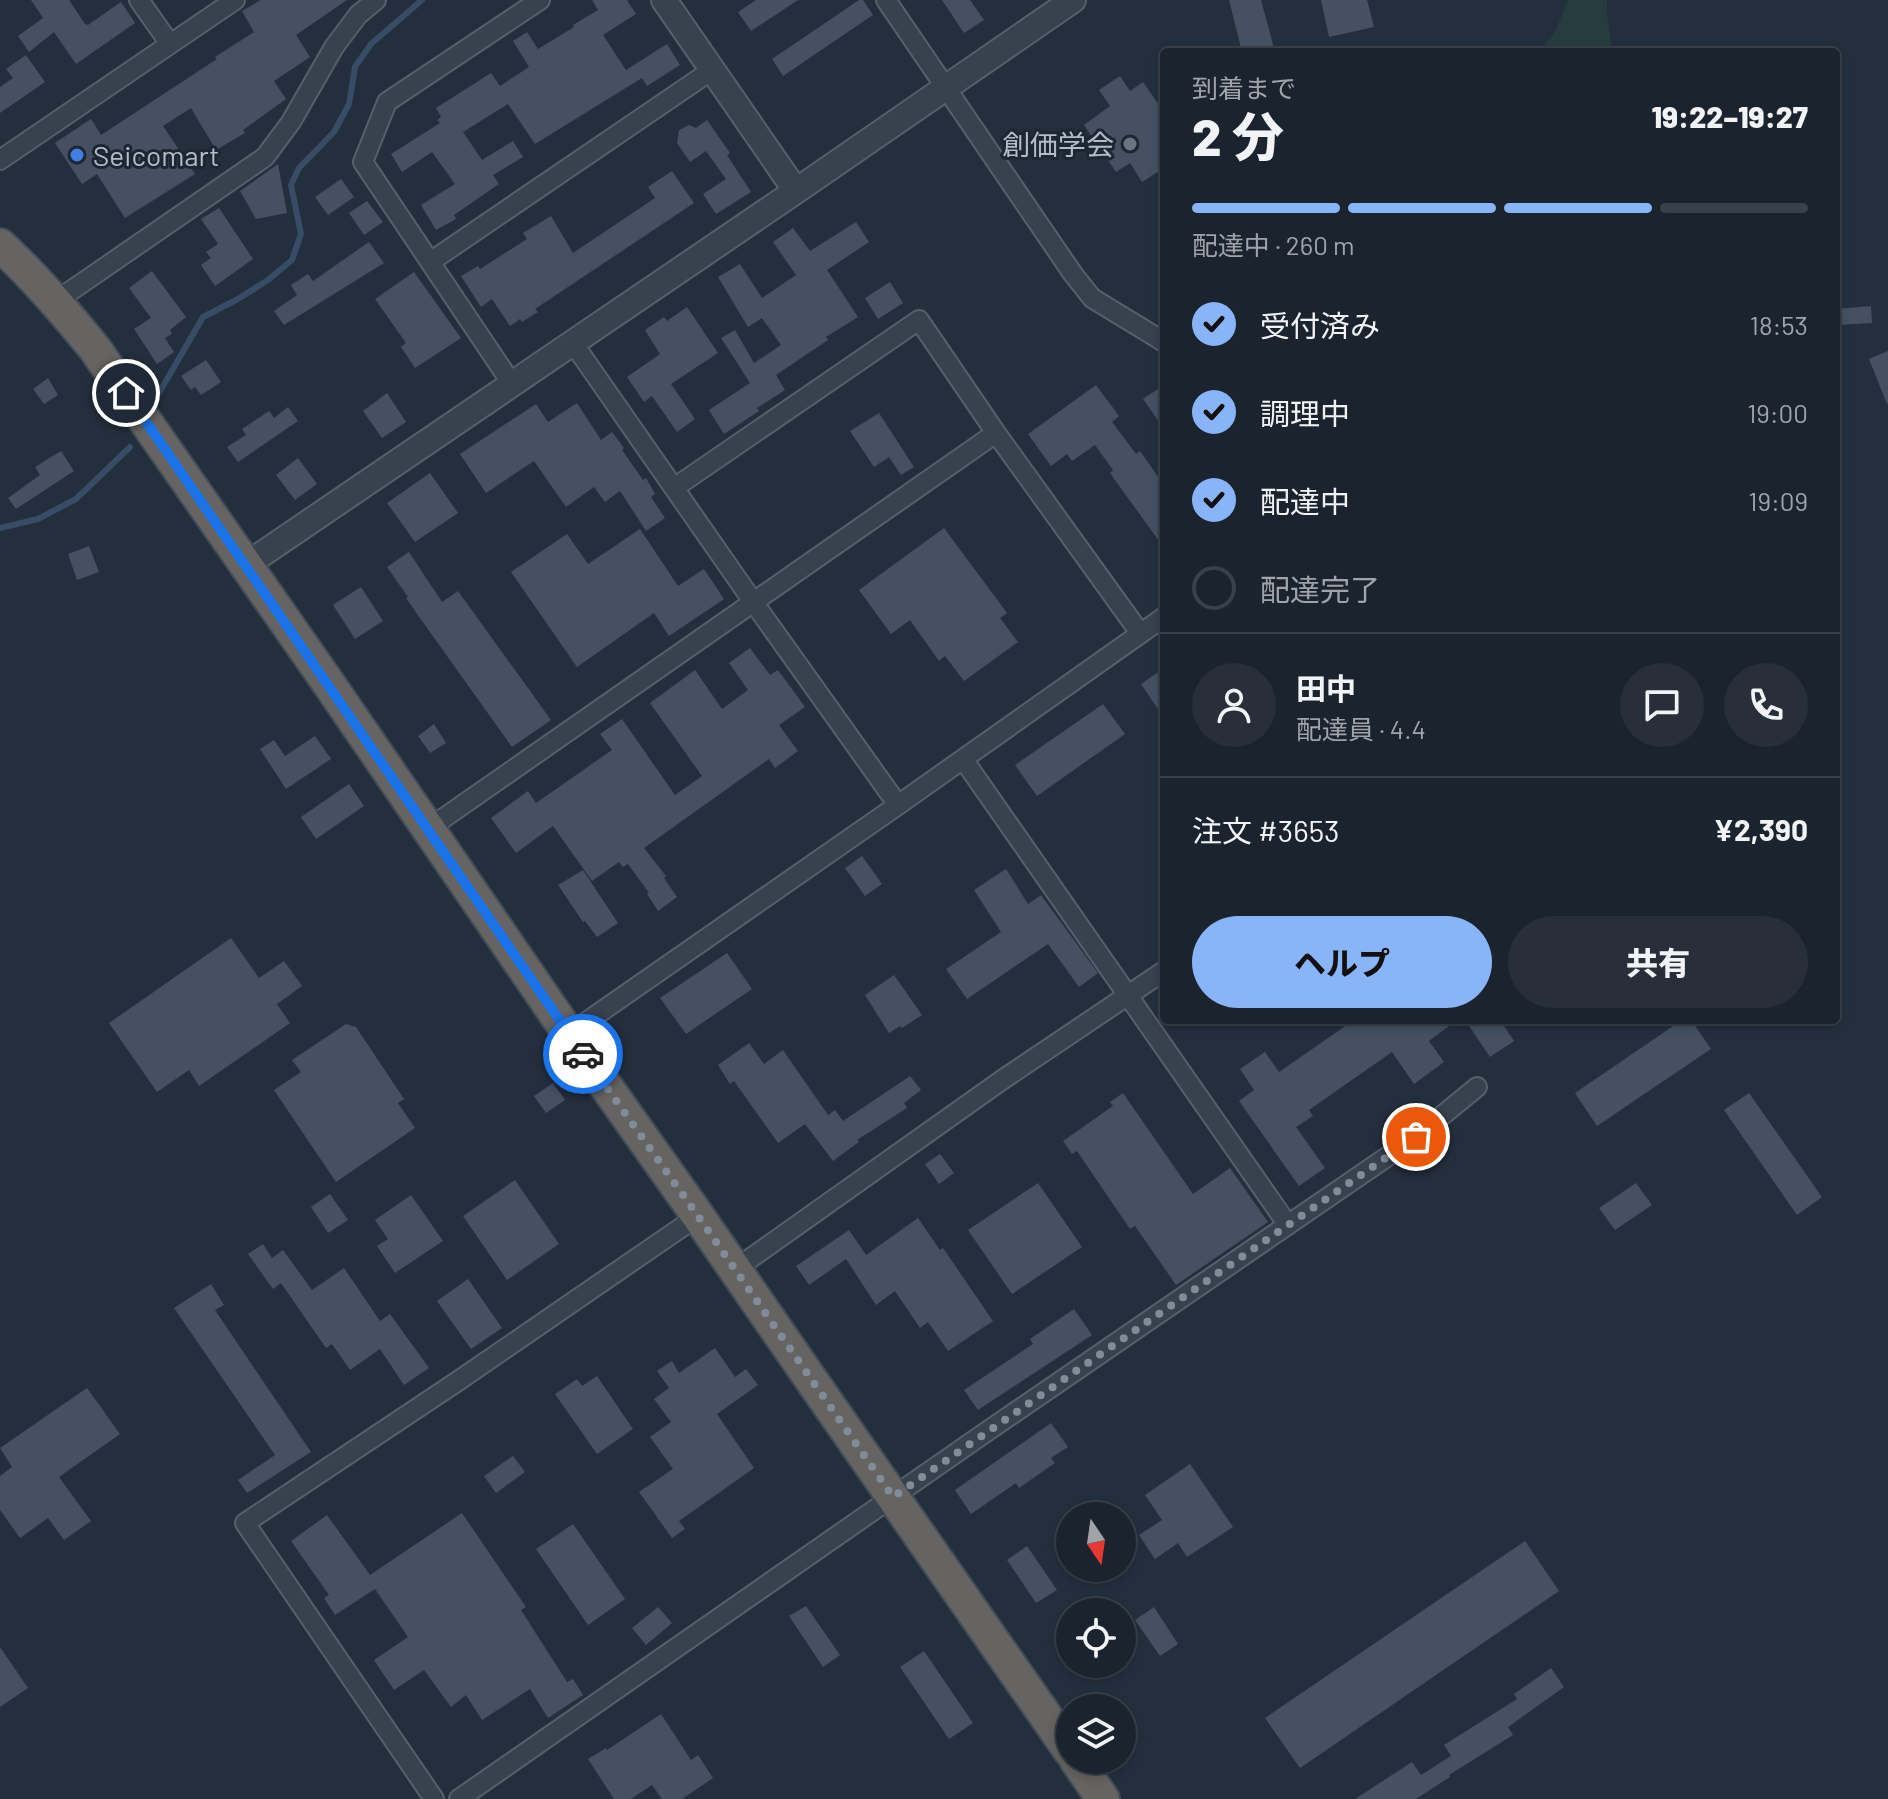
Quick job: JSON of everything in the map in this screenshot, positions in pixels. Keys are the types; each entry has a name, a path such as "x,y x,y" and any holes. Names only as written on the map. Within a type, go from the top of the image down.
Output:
{"highway":[{"path":"0,245 56,301 95,349 1056,1731"},
{"path":"1086,1774 1103,1799"}],"street":[{"path":"139,0 170,44"},
{"path":"0,160 235,0"},
{"path":"56,301 265,157 291,122 334,47 358,15 376,0"},
{"path":"512,384 363,162 387,102 540,0"},
{"path":"664,0 796,191"},
{"path":"886,0 1092,298 1160,340"},
{"path":"246,565 1073,0"},
{"path":"430,262 712,70"},
{"path":"674,488 919,320 1140,633"},
{"path":"573,343 898,805"},
{"path":"428,829 996,433"},
{"path":"569,1034 1160,620"},
{"path":"963,759 1288,1225"},
{"path":"734,1270 1002,1080 1160,974"},
{"path":"459,1799 1416,1137 1477,1087"},
{"path":"434,1799 245,1523 698,1216"}],"green space":[{"path":"1568,0 1607,0 1611,48 1541,48 1555,32"}],"building":[{"path":"31,0 69,0 88,25 121,2 135,23 76,64 54,32 29,52 18,36 43,18"},
{"path":"261,0 347,0 296,35 310,57 274,81 286,99 243,130 245,133 216,150 191,108 163,126 195,174 125,218 97,174 82,184 55,143 91,119 101,135 217,59 215,57 254,32 242,11"},
{"path":"592,0 627,0 636,14 603,35 626,70 667,44 680,65 647,86 642,78 535,144 508,104 463,132 482,160 513,141 523,157 493,175 499,184 454,215 456,219 436,230 421,205 455,184 432,152 402,172 391,154 440,123 437,120 441,117 436,108 491,73 500,86 529,67 513,41 527,32 538,49 598,10"},
{"path":"756,0 798,0 751,31 738,12"},
{"path":"863,0 873,15 783,76 772,59"},
{"path":"942,0 970,0 984,20 964,33"},
{"path":"1229,0 1261,0 1274,48 1241,48"},
{"path":"1321,0 1367,0 1374,27 1329,37"},
{"path":"26,55 45,82 0,113 0,87 13,78 6,69"},
{"name":"創価学会","path":"1120,76 1130,91 1143,82 1160,106 1160,171 1142,182 1130,163 1116,172 1084,125 1110,106 1099,90"},
{"path":"707,120 730,153 727,155 751,192 716,214 703,194 726,179 706,151 690,162 677,143 679,130 689,125 696,128"},
{"path":"278,164 287,213 256,219 240,191"},
{"path":"672,171 694,203 535,309 538,312 522,322 520,319 510,326 492,299 481,307 461,276 478,266 480,269 527,239 523,233 551,216 573,253 655,198 648,187"},
{"path":"341,179 354,197 328,215 315,197"},
{"path":"367,201 383,222 364,235 349,213"},
{"path":"219,208 253,259 215,286 201,265 211,258 206,252 218,244 201,219"},
{"path":"856,222 869,242 827,270 858,317 776,375 785,390 724,434 709,410 750,383 721,338 735,330 754,363 781,345 762,318 748,327 718,277 740,264 762,298 796,275 773,242 793,228 810,251"},
{"path":"369,242 384,263 284,325 274,311 297,295 291,285 308,274 313,281"},
{"path":"152,271 186,317 165,338 174,352 157,364 134,329 151,318 129,288"},
{"path":"414,272 461,338 415,368 401,347 406,343 375,299"},
{"path":"890,282 903,303 878,319 865,298"},
{"path":"1871,306 1872,323 1840,325 1840,309"},
{"path":"687,307 718,353 671,384 695,419 677,432 652,396 644,402 627,377 660,354 645,330 664,317 667,321"},
{"path":"1888,351 1888,404 1887,404 1869,359"},
{"path":"206,360 221,382 201,395 195,387 191,390 181,376"},
{"path":"48,378 58,395 44,404 33,389"},
{"path":"1096,385 1119,416 1112,422 1136,454 1140,451 1160,479 1160,542 1110,473 1113,470 1095,445 1072,461 1067,454 1051,466 1028,434"},
{"path":"1160,388 1160,423 1143,399"},
{"path":"387,393 406,422 382,438 363,411"},
{"path":"577,403 601,440 612,432 655,494 651,497 665,518 646,531 620,491 605,502 594,487 566,507 534,461 486,493 460,454 536,404 548,422"},
{"path":"288,407 298,421 238,462 227,447 246,435 242,429 269,411 274,418"},
{"path":"879,413 914,467 901,475 889,457 874,467 850,431"},
{"path":"61,451 74,471 16,509 8,498 40,475 35,467"},
{"path":"298,458 317,484 295,500 276,475"},
{"path":"430,473 458,513 415,542 387,503"},
{"path":"944,528 1007,613 1000,618 1018,642 964,681 945,656 939,661 910,620 891,634 859,590"},
{"path":"640,529 678,586 704,569 724,599 669,636 654,613 577,667 511,572 567,534 588,564"},
{"path":"89,546 99,572 77,580 68,554"},
{"path":"409,552 442,602 458,591 551,720 512,747 387,567"},
{"path":"361,587 383,621 355,639 333,605"},
{"path":"750,648 770,675 778,670 805,707 779,725 798,751 775,768 769,759 644,848 666,876 664,878 677,897 658,911 628,864 623,867 619,862 592,881 553,826 516,853 491,818 528,791 536,803 612,750 600,734 622,719 675,795 702,776 650,703 695,670 722,709 748,690 729,663"},
{"path":"1160,671 1160,712 1141,684"},
{"path":"1103,704 1125,734 1037,796 1015,765"},
{"path":"434,724 446,743 430,753 418,736"},
{"path":"315,736 331,759 286,789 260,749 274,740 285,756"},
{"path":"349,784 364,806 316,839 301,817"},
{"path":"862,856 882,884 865,896 845,868"},
{"path":"1006,869 1028,904 1041,895 1098,973 1079,987 1048,944 967,999 946,969 1001,932 974,890"},
{"path":"583,870 618,923 597,937 558,885"},
{"path":"231,938 259,978 284,961 302,986 277,1004 290,1023 199,1086 189,1070 157,1092 109,1023"},
{"path":"727,953 752,989 686,1034 660,998"},
{"path":"894,975 922,1015 889,1033 865,995"},
{"path":"346,1024 356,1027 404,1099 398,1103 415,1128 336,1182 274,1090 301,1072 292,1060"},
{"path":"1348,1024 1452,1024 1429,1041 1444,1062 1414,1084 1392,1052 1309,1110 1313,1116 1296,1127 1325,1168 1299,1186 1239,1101 1254,1090 1240,1069 1265,1052 1279,1072"},
{"path":"1468,1024 1503,1024 1514,1041 1490,1057"},
{"path":"1676,1024 1694,1024 1711,1049 1597,1126 1575,1093"},
{"path":"749,1043 764,1064 783,1050 828,1115 835,1110 843,1121 910,1076 921,1090 904,1103 907,1108 857,1140 859,1142 833,1161 805,1124 778,1143 734,1081 730,1084 718,1065"},
{"path":"553,1083 565,1100 546,1113 534,1096"},
{"path":"1123,1093 1193,1194 1230,1168 1268,1222 1176,1285 1135,1226 1130,1229 1077,1151 1072,1154 1063,1141 1113,1106 1110,1102"},
{"path":"1749,1093 1822,1197 1797,1215 1724,1110"},
{"path":"940,1154 954,1173 939,1184 925,1164"},
{"path":"515,1180 559,1244 507,1280 463,1216"},
{"path":"1038,1183 1082,1247 1012,1294 968,1230"},
{"path":"1636,1183 1652,1205 1615,1230 1599,1208"},
{"path":"330,1194 348,1220 328,1233 311,1207"},
{"path":"411,1195 443,1241 395,1273 377,1246 388,1239 375,1220"},
{"path":"918,1218 940,1250 943,1248 993,1321 948,1351 928,1322 920,1328 895,1291 876,1305 846,1259 809,1285 796,1266 849,1230 866,1255"},
{"path":"263,1244 272,1258 283,1250 312,1290 344,1268 380,1321 390,1314 429,1368 404,1385 380,1349 350,1370 332,1344 326,1348 281,1283 273,1289 248,1254"},
{"path":"468,1279 502,1328 471,1349 437,1301"},
{"path":"211,1284 224,1305 215,1310 311,1452 247,1493 238,1480 275,1455 174,1308"},
{"path":"1074,1309 1092,1335 978,1410 964,1390 1033,1344 1030,1339"},
{"path":"715,1348 735,1377 746,1369 758,1385 717,1414 754,1468 679,1521 685,1529 672,1538 639,1492 673,1469 650,1437 671,1422 654,1399 669,1388 657,1371 672,1361 679,1373"},
{"path":"597,1376 633,1429 597,1454 555,1394 577,1379 582,1386"},
{"path":"87,1388 120,1434 59,1477 91,1521 64,1540 48,1518 20,1538 0,1510 0,1476 12,1467 0,1448"},
{"path":"1051,1423 1068,1447 1051,1458 1055,1463 1019,1488 1016,1483 971,1514 955,1490"},
{"path":"513,1456 525,1472 496,1493 484,1476"},
{"path":"1190,1464 1233,1527 1187,1557 1178,1543 1155,1559 1139,1535 1162,1520 1145,1495"},
{"path":"462,1513 526,1607 521,1610 567,1682 573,1679 583,1695 548,1718 530,1689 482,1720 466,1695 451,1707 424,1670 394,1690 374,1660 408,1637 375,1589 335,1615 324,1598 329,1595 291,1541 327,1515 370,1575"},
{"path":"573,1524 625,1599 588,1625 536,1549"},
{"path":"1525,1541 1559,1591 1300,1768 1265,1718"},
{"path":"1027,1546 1057,1590 1036,1603 1007,1560"},
{"path":"806,1606 840,1655 823,1667 789,1616"},
{"path":"658,1607 672,1623 646,1645 632,1628"},
{"path":"1154,1607 1178,1644 1160,1656 1136,1619"},
{"path":"0,1647 28,1688 0,1707"},
{"path":"924,1651 973,1723 949,1739 900,1667"},
{"path":"1551,1668 1564,1687 1508,1727 1513,1735 1416,1799 1355,1799 1412,1762 1421,1775 1451,1756 1444,1745 1517,1699 1514,1694"},
{"path":"661,1714 691,1760 698,1755 713,1778 682,1799 662,1799 652,1785 631,1799 614,1799 588,1759"}],"waterway":[{"path":"159,393 203,317 268,280 292,260 301,234 291,185 299,168 334,132 349,104 355,67 371,44 422,0"},
{"path":"0,528 38,519 76,499 130,447"}],"way so far":[{"path":"583,1054 893,1497 1416,1137"}],"place":[{"name":"創価学会","path":"1130,144"},
{"name":"Seicomart","path":"77,155"}],"route":[{"path":"126,393 583,1054"}]}
